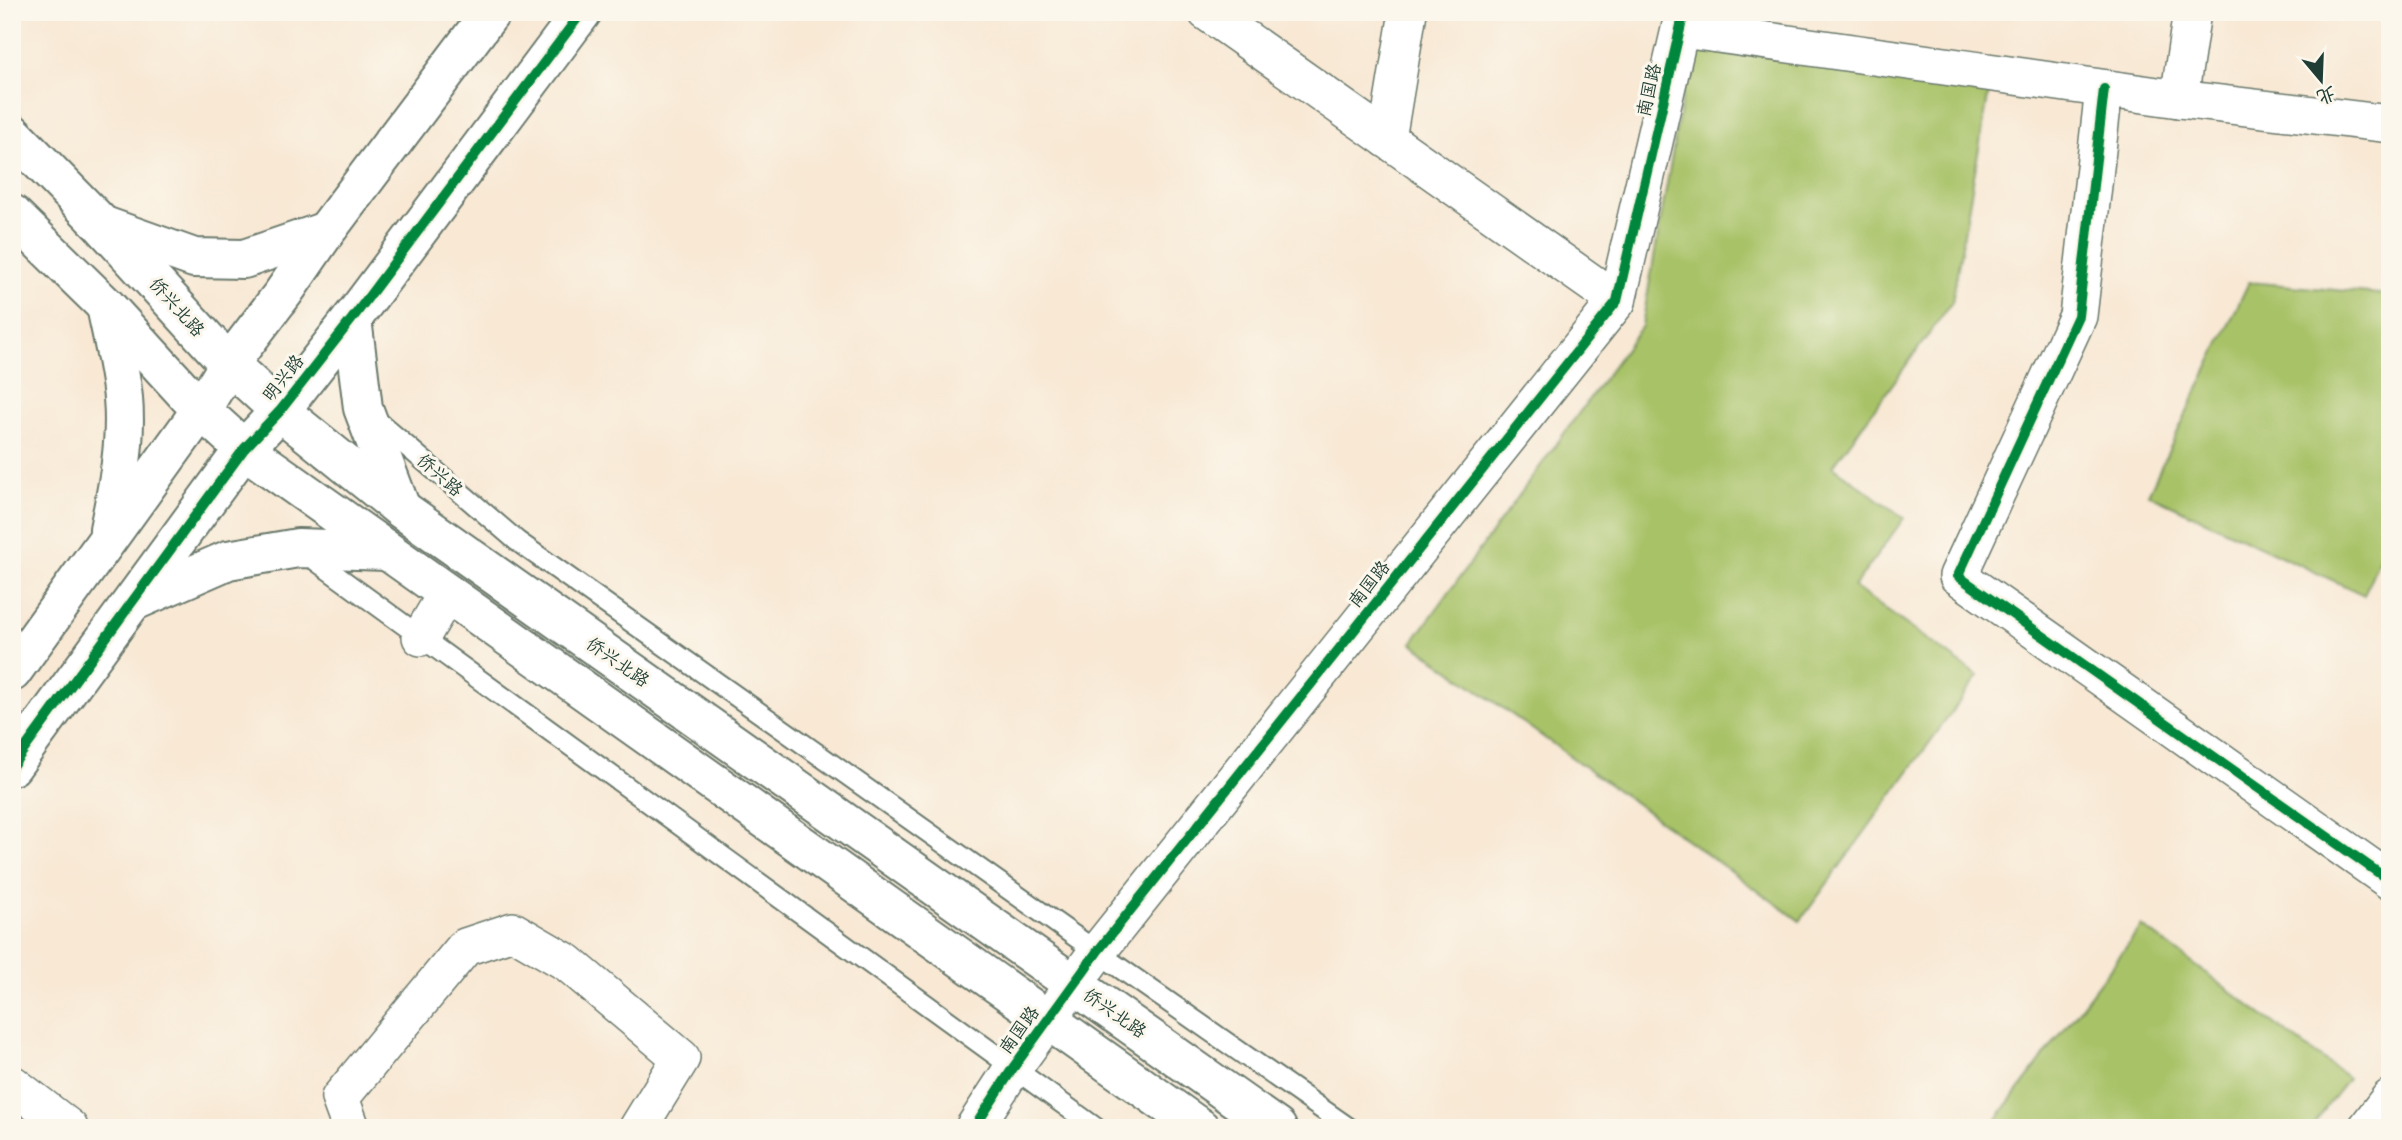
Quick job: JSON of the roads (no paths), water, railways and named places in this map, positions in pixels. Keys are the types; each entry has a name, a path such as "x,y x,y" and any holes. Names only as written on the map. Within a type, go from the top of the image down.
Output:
{"main road":[{"path":"12,672 201,410 229,363 491,12"},
{"name":"明兴路","path":"12,766 244,449 280,411 352,319 582,12"},
{"name":"侨兴北路","path":"12,133 102,225 229,363 280,411 400,508 1277,1128"},
{"path":"12,214 106,306 201,410 244,449 1200,1128"},
{"path":"102,225 194,258 244,259 326,231"},
{"path":"106,306 123,398 123,440 117,491 106,541"},
{"path":"352,319 363,408 400,508"},
{"path":"132,602 228,560 298,548 387,551"}],"street":[{"path":"1207,12 1617,301"},
{"path":"1387,139 1408,12"},
{"path":"2179,99 2192,12"},
{"path":"1683,20 2104,89 2390,124"},
{"name":"南国路","path":"974,1128 1013,1068 1097,952 1617,301 1683,20"},
{"path":"2104,89 2078,316 1958,576 2390,881"},
{"path":"421,637 447,593"},
{"path":"351,1128 340,1098 465,947 513,931 568,962 681,1058 638,1128"},
{"path":"12,1084 69,1128"},
{"path":"2367,1128 2390,1098"}],"lane":[{"name":"侨兴路","path":"363,408 517,541 1097,952"},
{"path":"298,548 1096,1128"},
{"path":"1097,952 1349,1128"}]}
